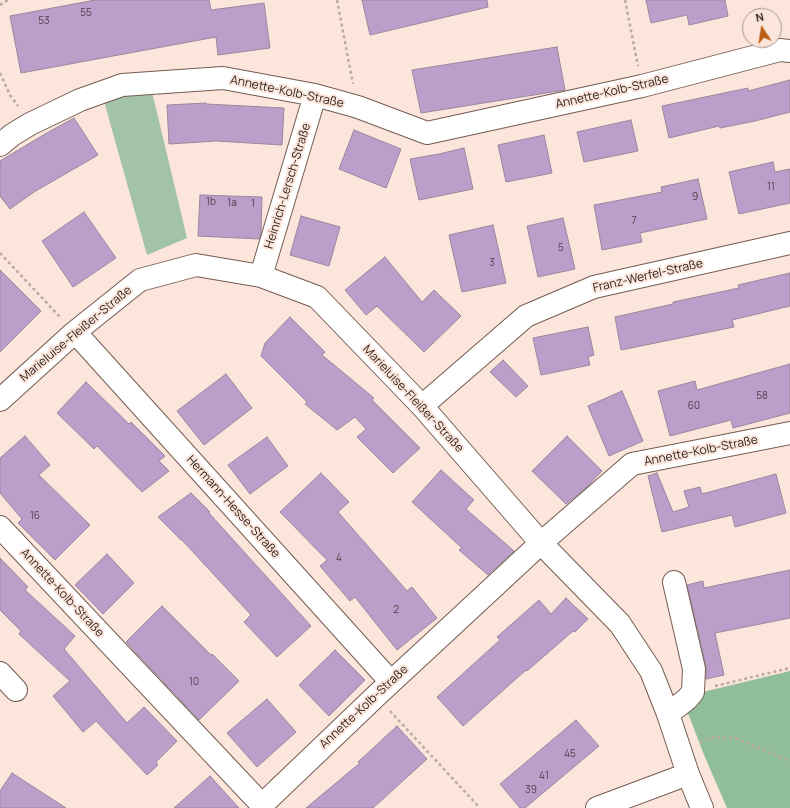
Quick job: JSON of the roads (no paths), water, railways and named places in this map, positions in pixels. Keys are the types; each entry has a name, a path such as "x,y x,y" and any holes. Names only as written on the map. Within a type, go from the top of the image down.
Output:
{"street":[{"name":"Annette-Kolb-Straße","path":"0,145 12,135 30,124 80,100 122,85 223,78 315,95 358,107 427,133 642,86 780,50 790,51"},
{"name":"Heinrich-Lersch-Straße","path":"261,276 315,95"},
{"name":"Franz-Werfel-Straße","path":"422,406 526,316 594,287 790,243"},
{"name":"Marieluise-Fleißer-Straße","path":"0,400 75,332 140,280 196,265 261,276 317,297 422,406 541,543 620,624 651,671 668,714 688,774 702,808"},
{"name":"Hermann-Hesse-Straße","path":"75,332 383,689"},
{"name":"Annette-Kolb-Straße","path":"0,527 262,805 383,689 541,543 632,464 790,433"},
{"path":"668,714 687,699 693,692 694,669 674,582"},
{"path":"0,672 16,690"},
{"path":"597,808 688,774"}]}
